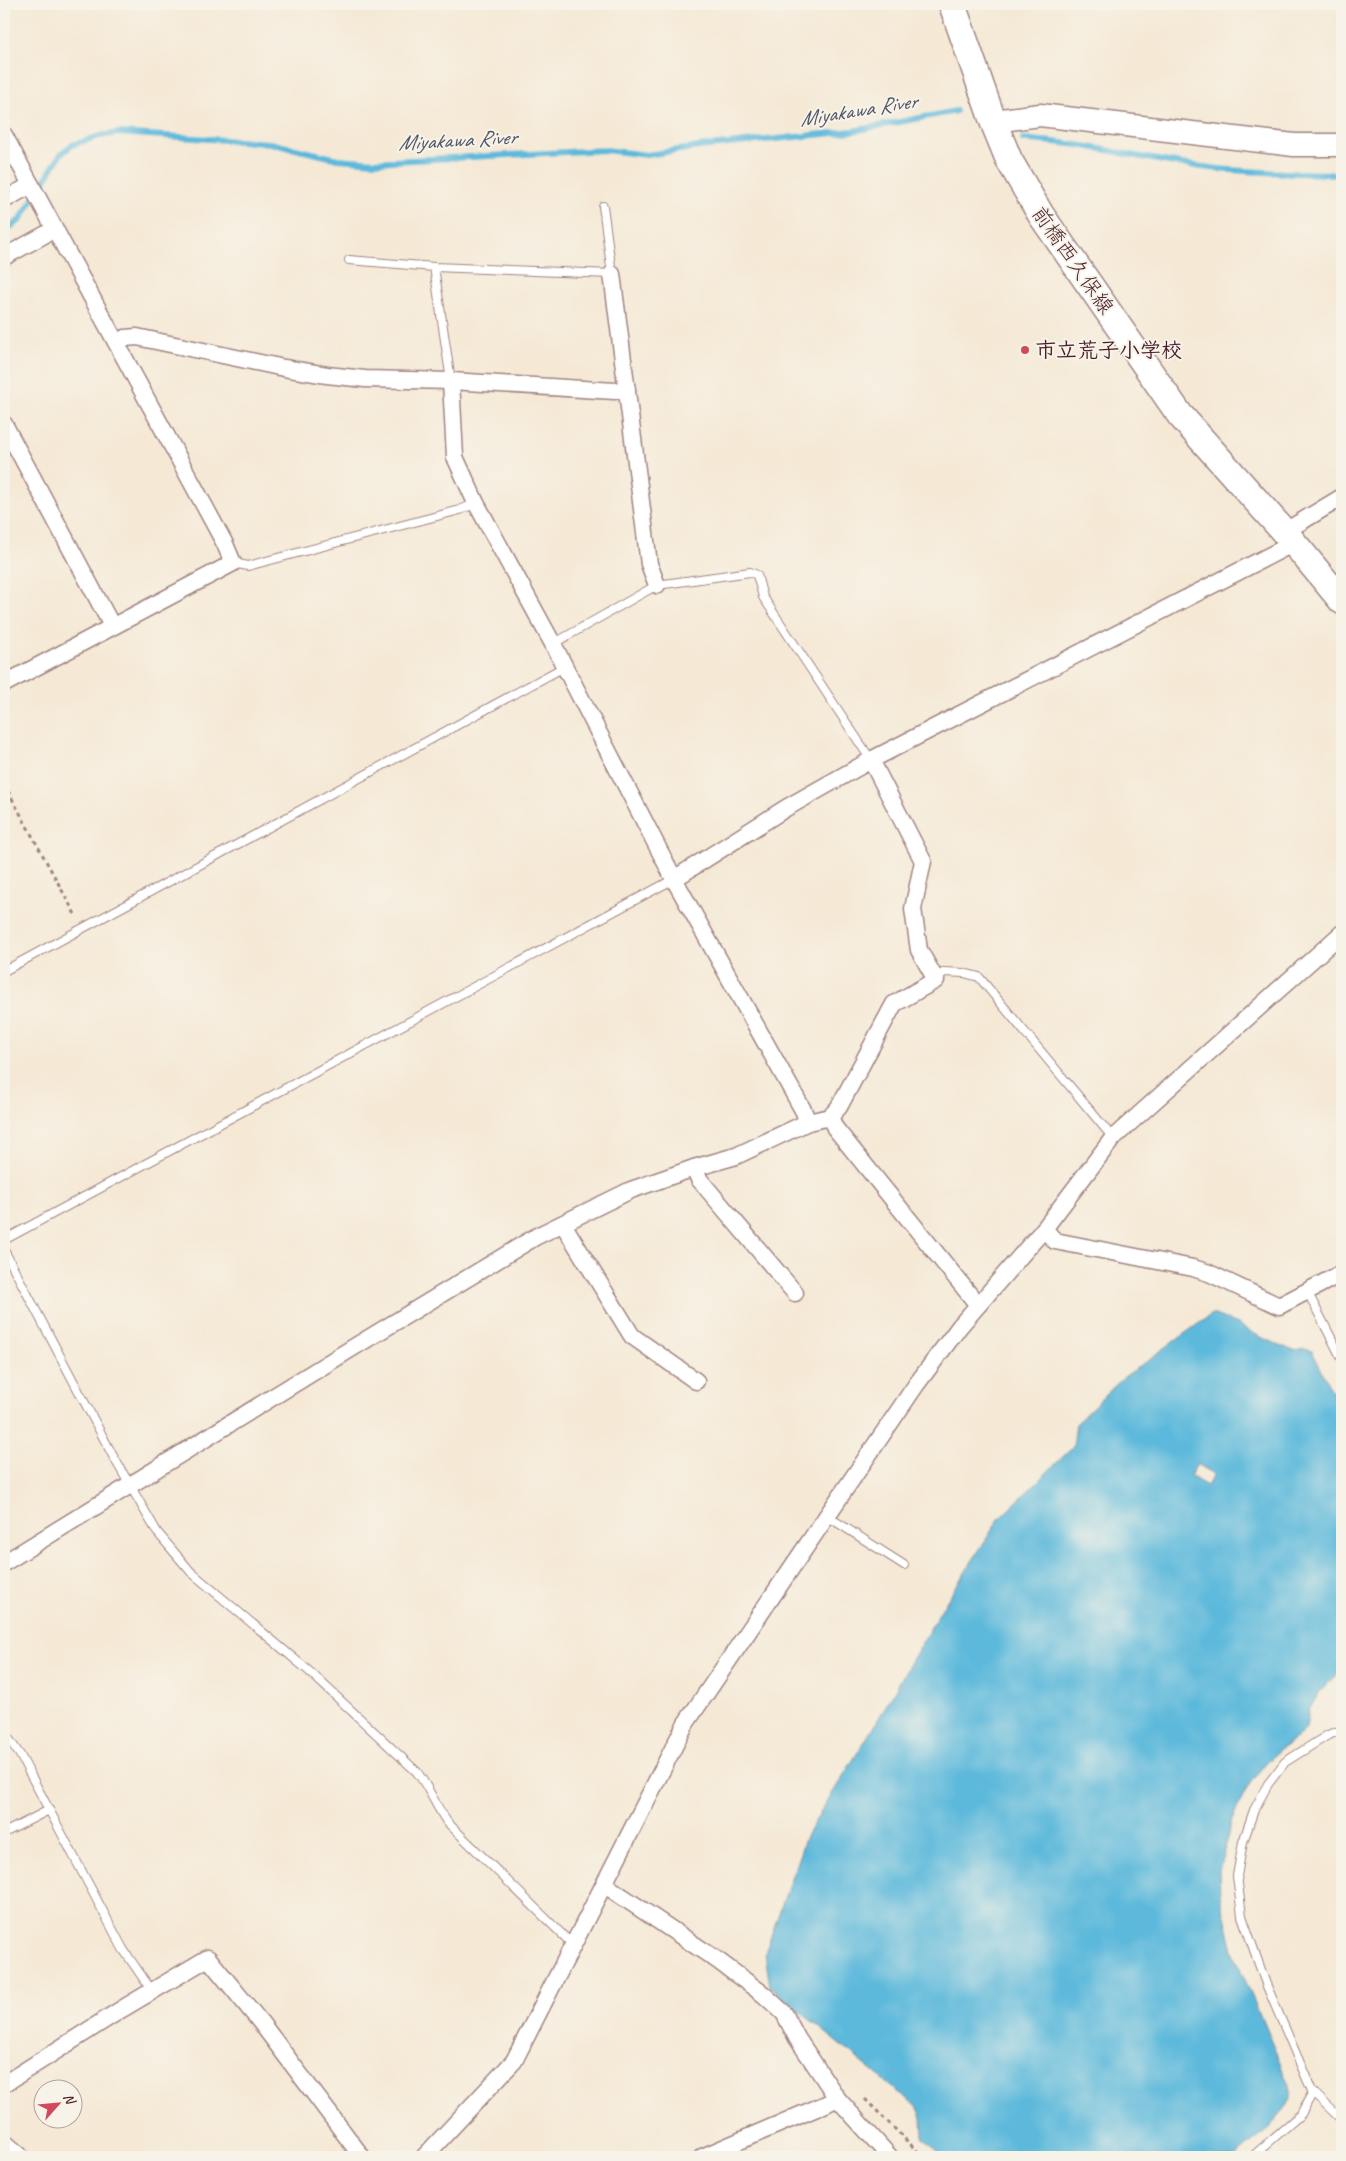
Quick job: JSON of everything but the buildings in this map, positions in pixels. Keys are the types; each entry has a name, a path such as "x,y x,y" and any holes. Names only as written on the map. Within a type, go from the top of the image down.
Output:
{"main road":[{"name":"前橋西久保線","path":"952,4 993,121 1010,160 1036,208 1180,415 1289,537 1342,602"}],"street":[{"path":"993,121 1040,115 1294,145 1342,145"},
{"path":"4,135 225,544 233,563 4,684"},
{"path":"4,200 31,185"},
{"path":"4,257 55,229"},
{"path":"612,274 650,564 658,585"},
{"path":"116,342 125,338 137,337 284,368 365,379 451,381 615,391 627,389"},
{"path":"451,381 455,457 476,503 553,644 674,879 808,1122"},
{"path":"4,424 112,626"},
{"path":"674,879 786,808 871,760 1289,537 1342,497"},
{"path":"4,1563 537,1236 631,1190 694,1168 736,1156 808,1122 830,1117 839,1107 894,1004 936,980 919,950 913,909 923,861 871,760"},
{"path":"424,2157 514,2061 686,1723 916,1384 978,1305 1044,1229 1113,1138 1342,933"},
{"path":"830,1117 835,1128 978,1305"},
{"path":"694,1168 700,1179 795,1293"},
{"path":"563,1224 632,1336 696,1381"},
{"path":"1044,1229 1055,1241 1209,1273 1279,1306 1342,1273"},
{"path":"605,1885 717,1960 763,1994 784,2014 837,2098 890,2157"},
{"path":"4,2084 208,1958 262,2024 362,2157"},
{"path":"702,2157 837,2098"},
{"path":"4,2146 17,2157"}],"lane":[{"path":"349,260 434,267 612,274 603,206"},
{"path":"434,267 451,381"},
{"path":"233,563 248,566 460,510 476,503"},
{"path":"553,644 658,585 750,572 757,575 763,597 871,760"},
{"path":"4,971 564,667"},
{"path":"4,1240 674,879"},
{"path":"936,980 944,972 964,972 979,978 1113,1138"},
{"path":"4,1250 129,1486 157,1532 191,1572 310,1672 416,1772 426,1784 437,1808 447,1822 573,1945"},
{"path":"1307,1291 1342,1359"},
{"path":"827,1516 904,1565"},
{"path":"1342,1730 1328,1735 1285,1762 1268,1784 1254,1810 1243,1842 1237,1876 1242,1916 1266,1984 1313,2092 1342,2120"},
{"path":"4,1732 20,1755 123,1949 152,1991"},
{"path":"4,1833 48,1810"},
{"path":"1252,2157 1301,2114 1313,2092"}],"path":[{"path":"4,784 83,928"},
{"path":"861,2094 923,2157"}],"water":[{"path":"1212,1314 1238,1324 1260,1337 1294,1351 1305,1349 1312,1351 1342,1411 1342,1670 1319,1693 1309,1710 1306,1728 1297,1738 1278,1751 1252,1779 1232,1819 1219,1871 1220,1895 1234,1954 1290,2086 1290,2098 1270,2128 1235,2157 943,2157 923,2136 922,2117 918,2108 770,1987 765,1953 806,1836 879,1718 939,1613 999,1519 1073,1447 1076,1423 1123,1378","holes":["1197,1464 1214,1474 1207,1486 1190,1476"]}],"waterway":[{"name":"Miyakawa River","path":"4,232 20,220 61,154 72,145 100,136 119,133 270,143 338,159 374,162 605,150 647,155 699,147 853,131 956,111"},
{"name":"Miyakawa River","path":"1023,140 1083,146 1202,167 1262,172 1342,174"}],"place":[{"name":"市立荒子小学校","path":"1025,350"}]}
